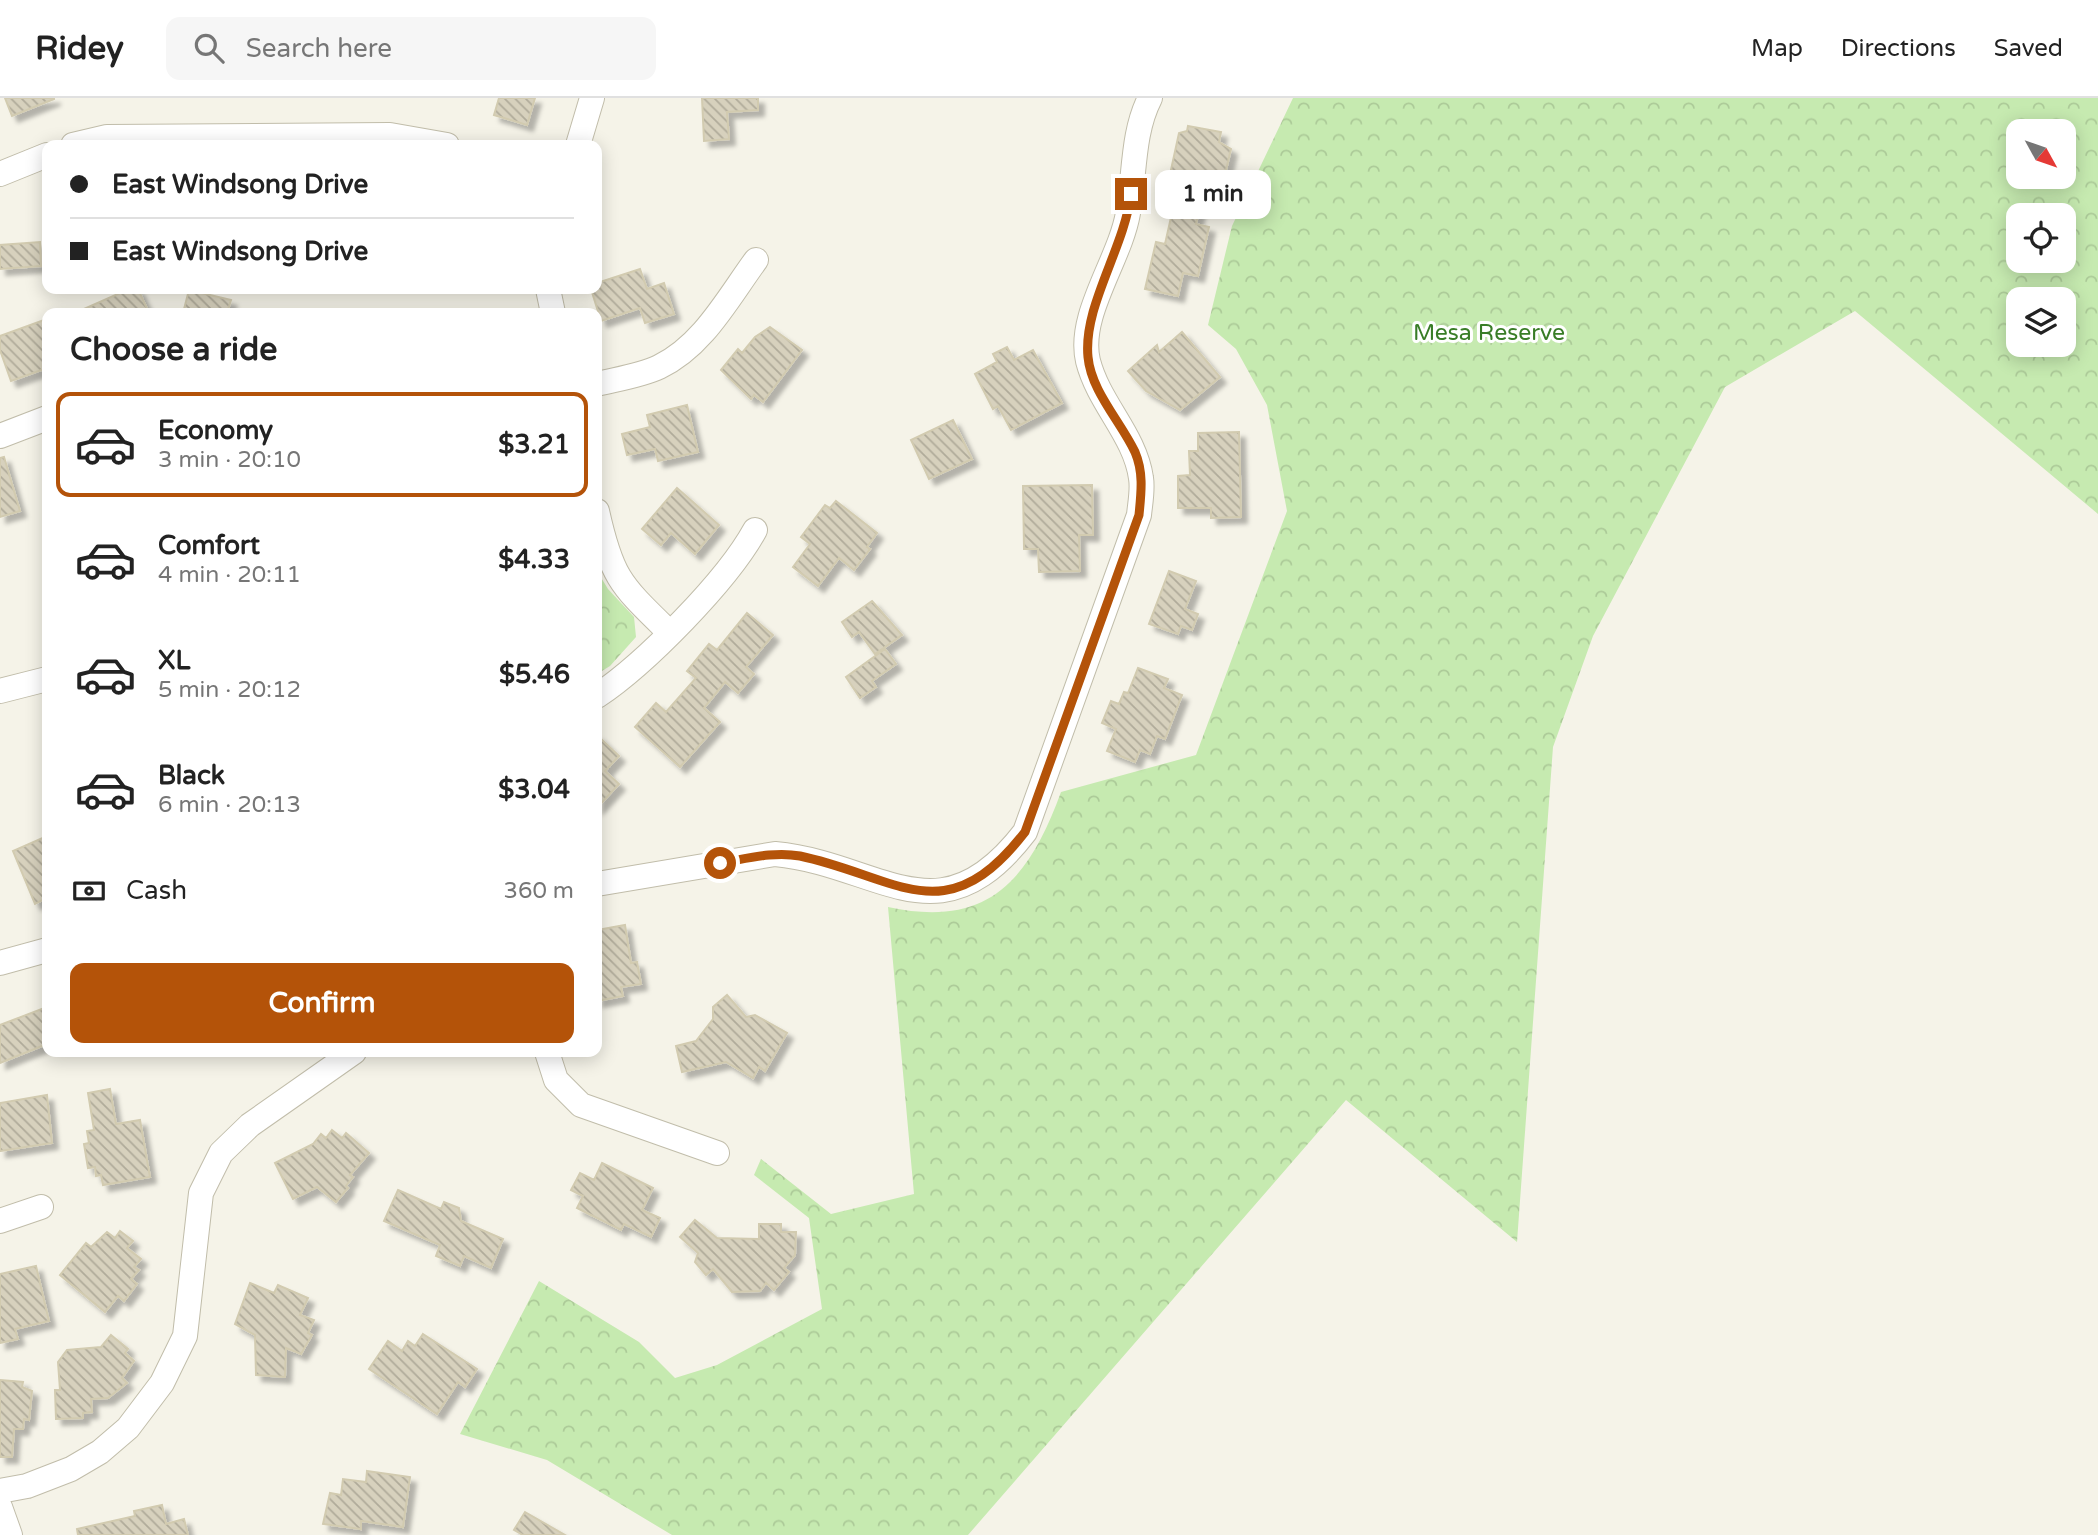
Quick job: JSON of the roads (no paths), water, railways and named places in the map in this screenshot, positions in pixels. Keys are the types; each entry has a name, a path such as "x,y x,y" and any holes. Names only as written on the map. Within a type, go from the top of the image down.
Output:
{"street":[{"path":"579,140 592,98"},
{"path":"602,883 775,854 799,856 899,887 932,893 961,887 986,875 1007,856 1025,832 1139,515 1142,481 1136,454 1099,390 1088,360 1087,327 1128,215 1139,130 1150,98"},
{"path":"94,140 107,137 390,135 418,140"},
{"path":"0,174 42,157"},
{"path":"602,383 638,375 677,357 694,344 756,260"},
{"path":"0,436 42,420"},
{"path":"602,693 624,678 741,556 755,530"},
{"path":"602,534 607,556 616,576 669,632"},
{"path":"0,691 42,680"},
{"path":"0,963 42,951"},
{"path":"0,1491 27,1486 71,1469 100,1452 128,1428 162,1384 185,1336 201,1193 221,1153 250,1125 347,1057"},
{"path":"549,1057 556,1080 581,1105 717,1153"},
{"path":"0,1221 41,1207"},
{"path":"0,1507 10,1535"}],"park label":[{"name":"Mesa Reserve","path":"1489,333"}]}
